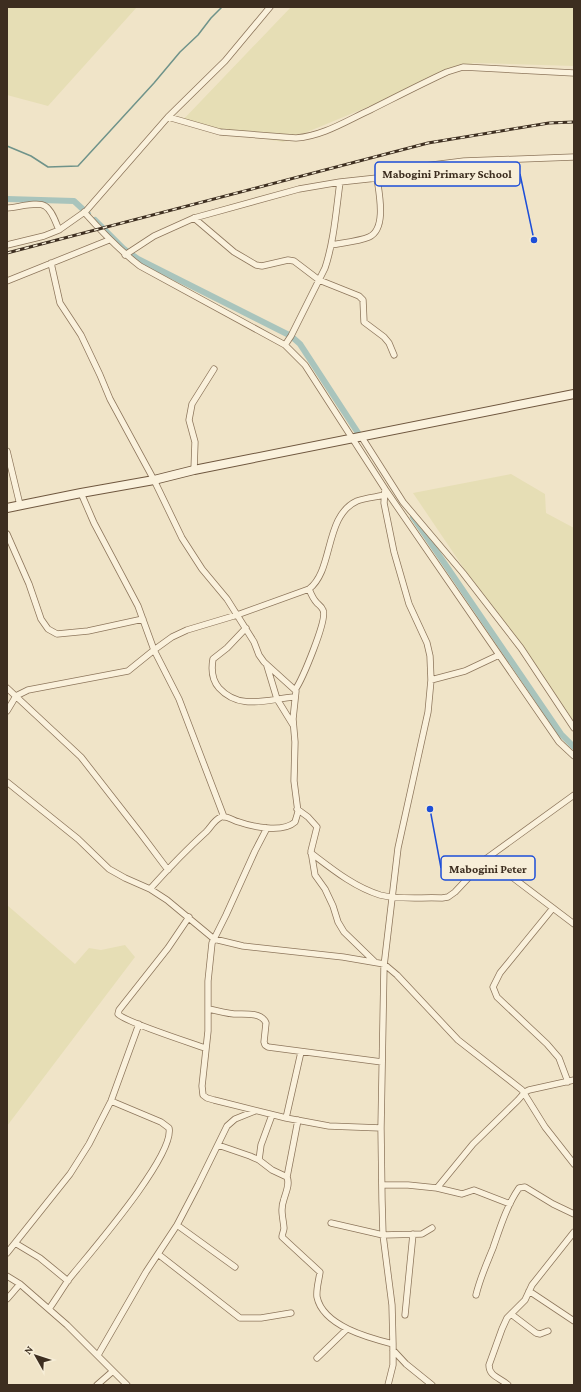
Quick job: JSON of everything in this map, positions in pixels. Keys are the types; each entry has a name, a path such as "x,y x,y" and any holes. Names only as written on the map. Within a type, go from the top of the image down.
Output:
{"street":[{"path":"7,246 44,236 59,230 84,212 168,117 225,61 270,7"},
{"path":"168,117 220,132 296,138 308,137 340,125 447,72 463,67 574,74"},
{"path":"128,253 154,236 194,218 299,190 340,182 377,178 424,166 464,161 574,157"},
{"path":"332,245 369,237 378,228 380,200 377,178"},
{"path":"285,345 325,268 332,245 340,182"},
{"path":"7,208 43,204 50,211 59,230"},
{"path":"84,212 109,240 128,253 140,266 285,345 305,365 385,492 559,742 574,756"},
{"path":"194,218 234,252 256,265 262,266 288,260 294,261 319,280 362,298 364,305 364,322 384,337 389,343 394,355"},
{"path":"7,280 109,240"},
{"path":"51,263 60,304 80,335 110,399 154,480 182,538 202,569 227,599 257,647 259,655 266,664 295,690"},
{"path":"194,470 195,442 189,420 192,404 214,369"},
{"path":"7,508 154,480 194,470 574,394"},
{"path":"361,436 403,502 463,573 521,648 574,728"},
{"path":"7,451 20,506"},
{"path":"7,711 16,696 28,690 128,671 172,637 187,630 237,615 309,589 315,584 322,570 337,522 344,512 357,501 385,492"},
{"path":"385,492 384,503 394,552 409,604 427,643 430,656 431,680 428,712 398,848 384,964 381,1128 383,1235 392,1305 393,1347 393,1365 388,1385"},
{"path":"81,493 94,523 138,606 154,650 179,699 224,817 243,824 267,828 288,826 294,824 298,815 294,780 295,742 293,725 295,690 300,682 319,636 324,615 323,610 313,598 309,589"},
{"path":"7,534 41,619 52,632 57,634 88,631 143,618"},
{"path":"246,628 227,648 213,659 212,671 216,685 232,699 239,702 249,703 295,697"},
{"path":"431,680 465,671 499,655"},
{"path":"266,664 277,699 293,725"},
{"path":"7,688 81,757 168,870"},
{"path":"7,782 78,839 109,869 124,878 150,889 167,900 214,939 243,946 384,964 397,975 458,1040 525,1092 539,1118 574,1164"},
{"path":"312,853 343,877 380,895 391,897 442,898 455,892 487,858 574,795"},
{"path":"297,809 308,816 317,827 312,853 315,875 325,889 334,906 338,922 344,932 375,962"},
{"path":"150,889 189,847 215,822 224,817"},
{"path":"267,828 211,948 208,981 208,1031 202,1086 203,1095 207,1098 255,1111 329,1126 381,1128"},
{"path":"487,858 574,924"},
{"path":"437,1188 473,1144 514,1105 525,1092 571,1081 558,1058 546,1044 497,997 493,987 500,973 552,908"},
{"path":"189,917 168,948 118,1013 119,1015 139,1024 205,1048"},
{"path":"209,1009 234,1014 254,1015 265,1020 264,1042 266,1047 382,1062"},
{"path":"7,1253 80,1159 111,1101 139,1024"},
{"path":"286,1118 301,1052"},
{"path":"49,1309 68,1281 145,1183 160,1158 170,1133 169,1128 161,1122 111,1101"},
{"path":"98,1355 176,1225 198,1185 222,1134 230,1122 255,1111"},
{"path":"259,1160 261,1145 272,1115"},
{"path":"298,1120 287,1177 287,1188 282,1206 284,1227 282,1237 319,1270 320,1275 317,1295 324,1310 332,1318 347,1329 393,1347 406,1364 432,1385"},
{"path":"218,1145 259,1160 272,1170 287,1177"},
{"path":"382,1185 437,1188 462,1194 476,1190 510,1204"},
{"path":"476,1295 486,1264 510,1204 520,1188 525,1187 553,1204 574,1214"},
{"path":"331,1223 383,1235 424,1234 432,1228"},
{"path":"176,1225 235,1267"},
{"path":"508,1385 491,1374 489,1365 502,1329 511,1314 524,1300 536,1280 574,1232"},
{"path":"405,1315 414,1234"},
{"path":"15,1243 40,1258 68,1281"},
{"path":"158,1254 240,1318 261,1318 291,1313"},
{"path":"7,1276 20,1284 67,1325 127,1385"},
{"path":"7,1299 20,1284"},
{"path":"529,1291 574,1321"},
{"path":"511,1314 536,1333 540,1334 548,1331"},
{"path":"317,1358 347,1329"},
{"path":"97,1385 113,1371"}],"shaded area":[{"path":"7,7 137,7 48,106 7,95"},
{"path":"291,7 574,7 574,66 474,63 283,142 180,123"},
{"path":"511,474 545,494 546,513 574,528 574,723 523,646 465,570 413,493"},
{"path":"7,905 75,964 89,948 101,950 125,945 135,957 7,1126"}],"waterway":[{"path":"7,146 31,156 48,167 78,166 222,7"},
{"path":"7,199 74,201 88,214"},
{"path":"95,220 124,249 138,259 291,336 300,344 362,439"},
{"path":"413,517 561,734 574,747"}],"railway":[{"path":"7,253 428,143 549,123 574,122"}],"place":[{"name":"Mabogini Primary School","path":"534,240"},
{"name":"Mabogini Peter","path":"430,809"}]}
